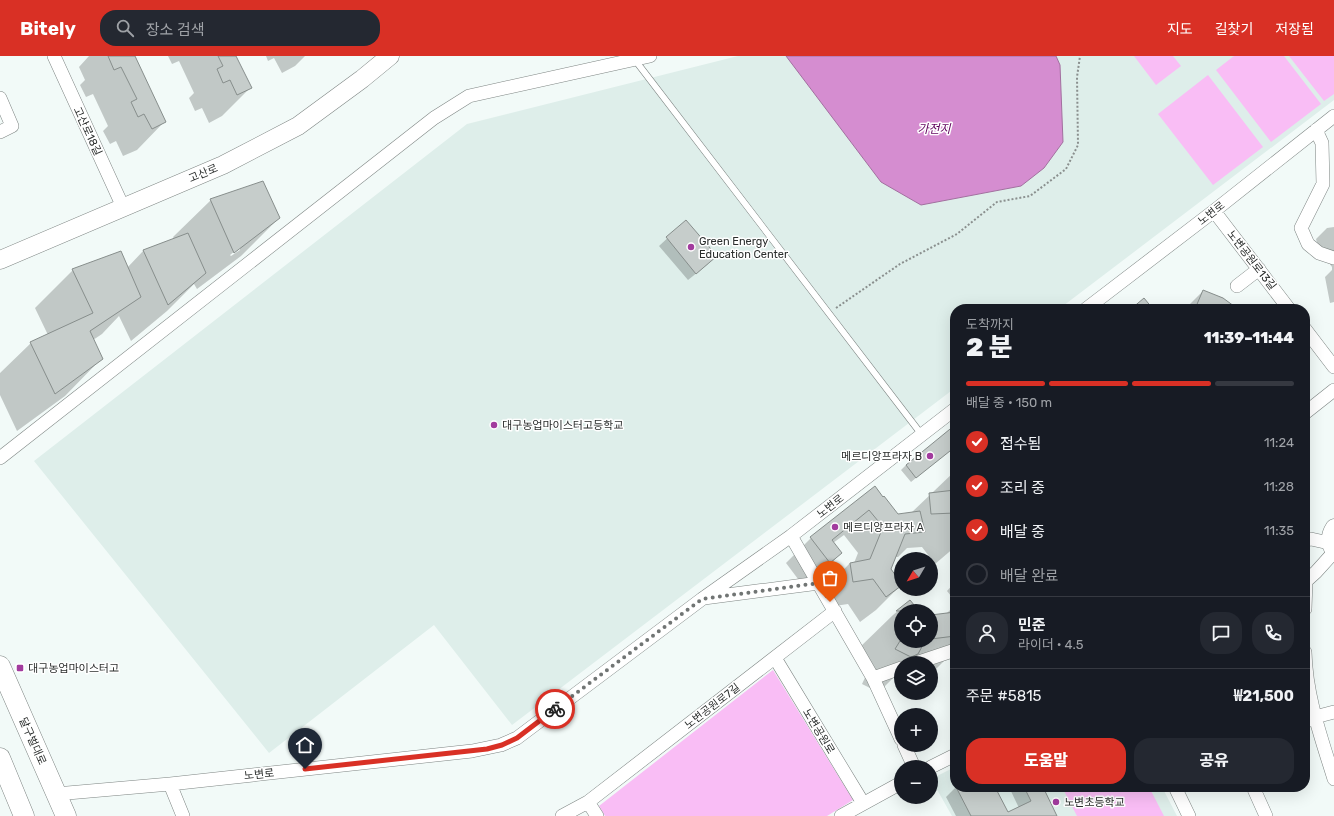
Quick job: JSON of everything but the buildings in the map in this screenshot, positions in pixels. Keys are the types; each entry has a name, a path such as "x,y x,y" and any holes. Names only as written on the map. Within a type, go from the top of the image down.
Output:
{"main road":[{"name":"고산로","path":"0,260 223,164 298,126 362,79 390,56"},
{"name":"달구벌대로","path":"0,666 66,816"},
{"path":"0,758 24,816"}],"street":[{"name":"고산로18길","path":"54,56 123,207"},
{"path":"0,458 434,118 469,96 650,56"},
{"path":"0,98 12,126 0,132"},
{"name":"노변로","path":"1093,304 1214,211 1334,116"},
{"path":"1316,130 1322,143 1328,182 1301,228 1308,244 1319,253 1334,258"},
{"path":"1322,143 1334,150"},
{"name":"노변공원로13길","path":"1214,211 1285,304"},
{"path":"1237,286 1259,269"},
{"path":"1310,336 1334,367"},
{"path":"1310,409 1334,390"},
{"name":"노변로","path":"56,794 170,784 472,751 502,745 517,738 702,599 792,536 950,413"},
{"path":"792,536 873,678 894,724"},
{"path":"1310,539 1333,544 1310,576"},
{"name":"노변로","path":"702,599 819,583"},
{"name":"노변공원로7길","path":"562,816 588,802 835,611"},
{"path":"937,656 950,652"},
{"name":"노변공원로","path":"775,658 863,803"},
{"path":"873,678 894,670"},
{"path":"1334,712 1310,720 1334,779"},
{"path":"938,764 950,758"},
{"path":"170,784 183,816"},
{"path":"841,816 894,787"},
{"path":"1177,792 1189,816"},
{"path":"1255,792 1266,816"},
{"path":"588,802 597,816"}],"lane":[{"path":"635,60 922,434"}],"path":[{"path":"829,314 900,264 957,234 998,202 1030,196 1066,169 1078,145 1077,76 1080,56"}],"shaded area":[{"name":"대구농업마이스터고등학교","path":"738,56 1334,56 1334,100 1066,304 950,304 950,392 512,725 434,625 269,753 34,461 467,124"},
{"path":"1134,56 1173,56 1181,66 1156,85"},
{"path":"1234,56 1284,56 1321,104 1271,142 1216,70"},
{"path":"1289,56 1334,56 1334,94 1324,101"},
{"path":"1208,75 1263,147 1213,185 1158,114"},
{"path":"773,670 853,800 827,816 605,816 599,806"},
{"name":"노변초등학교","path":"950,770 950,792 1165,792 1177,816 952,816 938,791 938,776"},
{"path":"1065,792 1152,792 1164,816 1077,816"}],"water":[{"name":"가전지","path":"786,56 1056,56 1060,65 1063,142 1044,168 1021,186 921,205 881,182"}],"way so far":[{"path":"555,709 702,599 819,583 830,602"}],"place":[{"name":"Green Energy Education Center","path":"691,247"},
{"name":"대구농업마이스터고등학교","path":"494,425"},
{"name":"메르디앙프라자 B","path":"930,456"},
{"name":"메르디앙프라자 A","path":"835,527"},
{"name":"대구농업마이스터고","path":"20,668"},
{"name":"노변초등학교","path":"1056,802"}],"route":[{"path":"305,769 487,749 502,745 517,738 555,709"}]}
